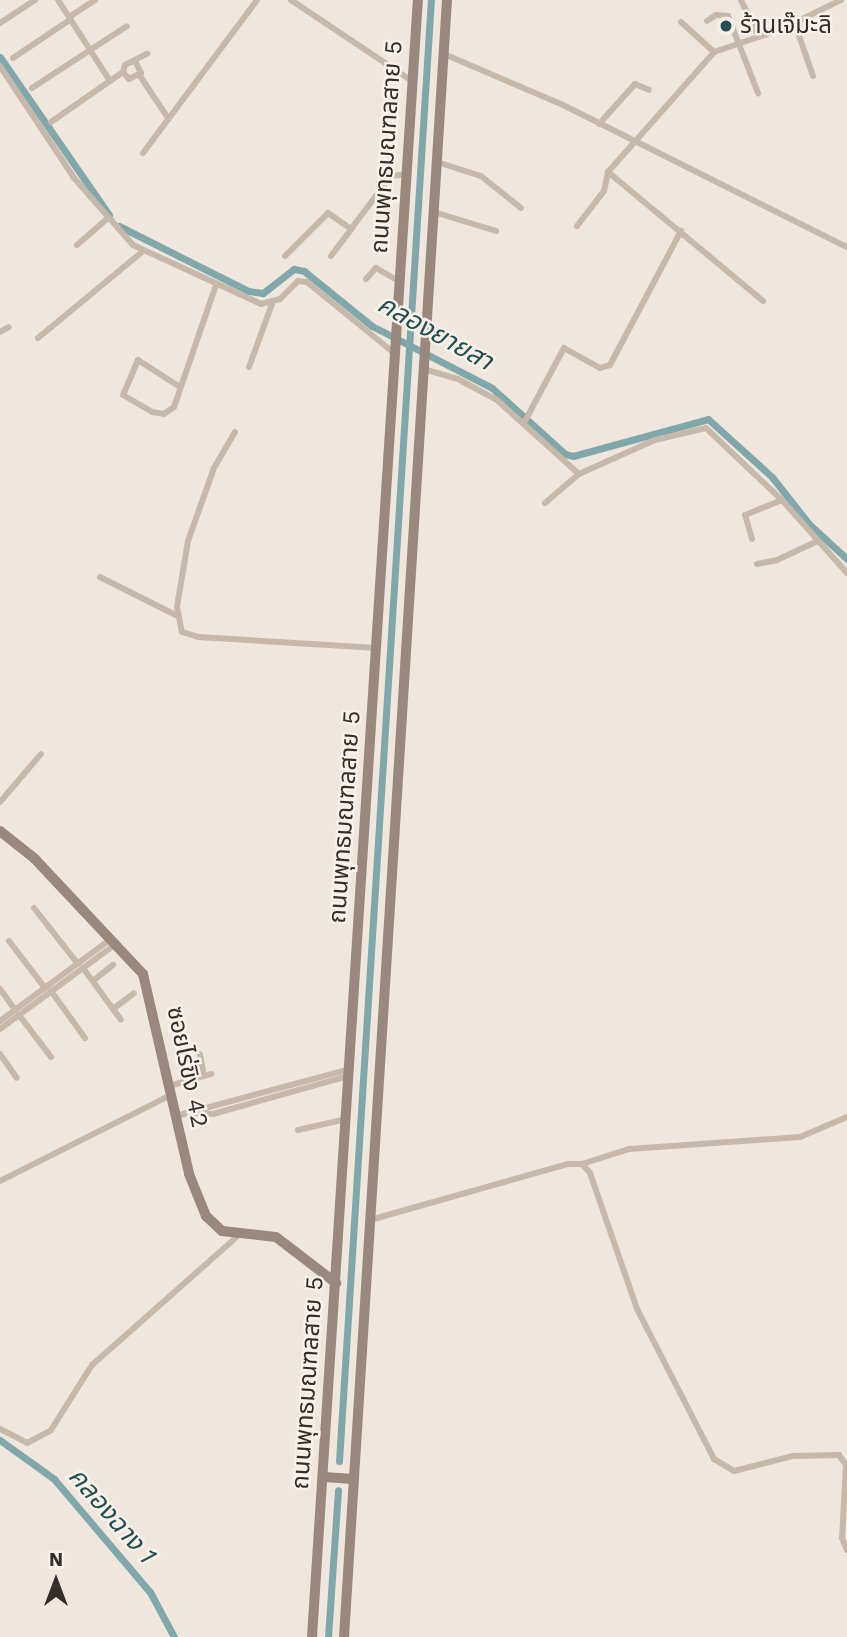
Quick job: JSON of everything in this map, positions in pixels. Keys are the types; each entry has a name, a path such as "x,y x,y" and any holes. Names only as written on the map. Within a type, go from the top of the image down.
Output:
{"main road":[{"name":"ถนนพุทธมณฑลสาย 5","path":"312,1637 418,0"},
{"name":"ถนนพุทธมณฑลสาย 5","path":"344,1637 447,0"},
{"name":"ซอยไร่ขิง 42","path":"0,831 34,858 115,940 146,982 170,1091 200,1207 214,1225 239,1234 276,1237 335,1283"},
{"path":"324,1477 353,1479"}],"street":[{"path":"0,23 34,0"},
{"path":"58,0 110,80"},
{"path":"13,58 95,0"},
{"path":"143,153 257,0"},
{"path":"291,0 412,81"},
{"path":"741,0 759,37"},
{"path":"578,226 604,191 608,172 714,52 795,24 841,0"},
{"path":"707,21 716,15 728,16 758,93"},
{"path":"681,22 714,52"},
{"path":"795,24 813,76"},
{"path":"32,88 127,26"},
{"path":"51,122 123,72 127,63 147,54"},
{"path":"444,54 599,124 847,247"},
{"path":"135,61 141,67 140,76 168,118"},
{"path":"0,66 35,125 107,219 143,251 251,302 272,304"},
{"path":"123,72 129,79 140,76"},
{"path":"599,124 635,84 649,90"},
{"path":"158,103 173,110"},
{"path":"437,162 481,176 522,208"},
{"path":"608,172 681,230 763,301"},
{"path":"331,256 391,176 407,174"},
{"path":"434,212 496,231"},
{"path":"285,256 328,213 351,229"},
{"path":"77,245 107,219"},
{"path":"525,420 564,348 600,368 610,365 681,230"},
{"path":"38,338 143,251"},
{"path":"366,279 376,268 400,282"},
{"path":"249,368 272,304 298,281 307,282 395,352"},
{"path":"180,387 138,360 123,395 163,414 174,407 216,285"},
{"path":"0,332 9,327"},
{"path":"423,367 474,386 525,420 579,474"},
{"path":"545,503 579,474 655,440 706,428 782,500 847,573"},
{"path":"235,432 214,468 188,541 178,616 182,632 198,637 377,648"},
{"path":"752,539 744,517 782,500"},
{"path":"757,564 777,560 818,541"},
{"path":"100,577 121,592 178,616"},
{"path":"0,802 41,754"},
{"path":"34,908 121,1020"},
{"path":"0,1021 17,1012 115,940"},
{"path":"9,942 85,1038"},
{"path":"93,981 113,965"},
{"path":"0,989 51,1056"},
{"path":"113,1009 134,993"},
{"path":"0,1029 17,1012"},
{"path":"0,1181 170,1091 208,1075 200,1054"},
{"path":"0,1055 17,1078"},
{"path":"176,1116 191,1112 213,1114 349,1073"},
{"path":"369,1220 629,1149 709,1140 800,1137 847,1117"},
{"path":"298,1130 346,1119"},
{"path":"582,1164 590,1173 637,1309 714,1459 734,1471 793,1456 839,1455 846,1465 842,1538 847,1550"},
{"path":"0,1429 27,1443 51,1430 92,1365 239,1234"}],"waterway":[{"path":"339,1461 431,0"},
{"name":"คลองยายสา","path":"0,57 109,215"},
{"name":"คลองยายสา","path":"119,226 248,291 263,293 294,269 304,271 372,326 492,388 565,454 573,456 708,419 772,477 809,524 847,559"},
{"name":"คลองฉาง 1","path":"0,1440 54,1479 150,1592 174,1637"},
{"path":"328,1637 338,1490"}],"place":[{"name":"ร้านเจ๊มะลิ","path":"726,26"}]}
